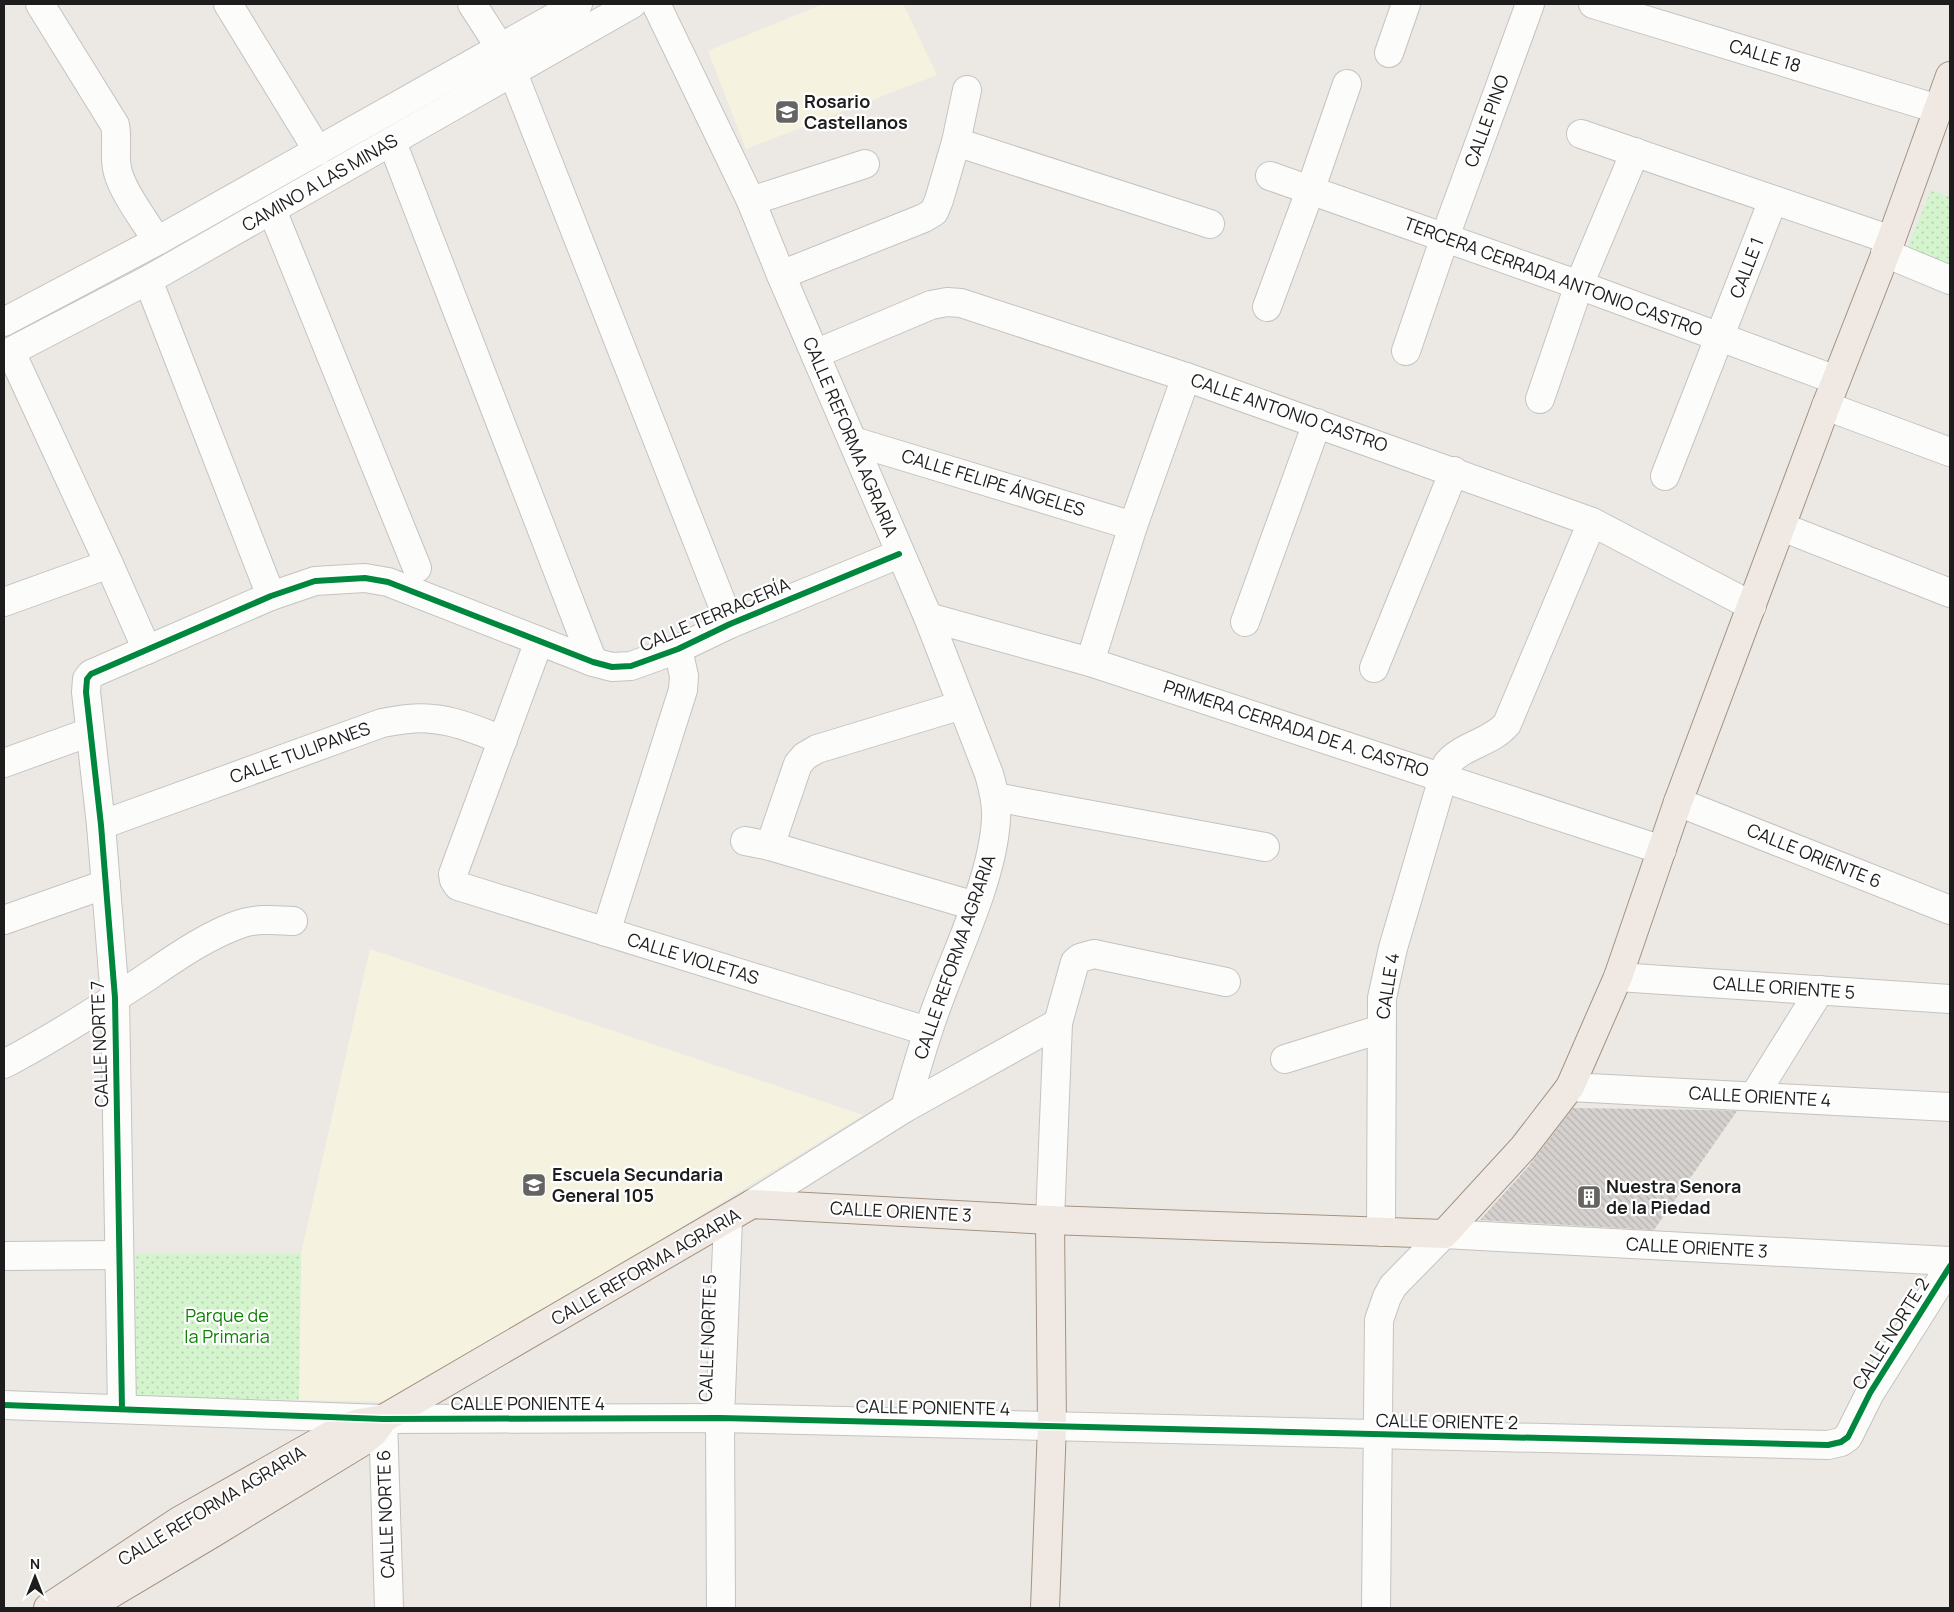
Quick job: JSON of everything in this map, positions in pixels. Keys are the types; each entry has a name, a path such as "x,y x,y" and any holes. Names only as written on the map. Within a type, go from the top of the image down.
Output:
{"main road":[{"path":"1444,1234 1523,1148 1570,1087 1618,977 1678,802 1888,246 1950,76"},
{"name":"CALLE ORIENTE 3","path":"752,1204 1050,1220 1444,1234"},
{"name":"CALLE REFORMA AGRARIA","path":"48,1608 179,1521 340,1430 359,1423 383,1419 728,1220 752,1204"},
{"path":"1045,1608 1052,1426 1050,1220"},
{"name":"CALLE REFORMA AGRARIA","path":"87,1608 214,1534 362,1442 374,1432 383,1419"}],"street":[{"path":"40,4 115,125 117,136 116,166 119,179 157,241"},
{"path":"228,4 318,151"},
{"path":"472,4 500,49"},
{"name":"CAMINO A LAS MINAS","path":"4,322 157,241 578,4"},
{"name":"CAMINO A LAS MINAS","path":"7,354 148,280 632,4"},
{"name":"CALLE REFORMA AGRARIA","path":"656,4 751,201 899,554 928,617 989,774 995,797 996,818 991,852 975,906 927,1031 905,1108"},
{"path":"1389,53 1406,4"},
{"name":"CALLE PINO","path":"1406,351 1445,237 1530,4"},
{"name":"CALLE 18","path":"1593,4 1938,109"},
{"path":"513,72 730,624"},
{"path":"1267,307 1347,84"},
{"path":"781,275 924,218 934,212 956,142 967,90"},
{"path":"1581,134 1773,200 1888,246 1950,280"},
{"path":"392,142 593,662"},
{"path":"956,142 1210,224"},
{"path":"1540,399 1579,285 1635,152"},
{"path":"751,201 866,164"},
{"name":"TERCERA CERRADA ANTONIO CASTRO","path":"1270,176 1579,285 1836,380"},
{"name":"CALLE 1","path":"1665,476 1773,200"},
{"path":"272,210 418,568"},
{"path":"148,280 271,596"},
{"name":"CALLE ANTONIO CASTRO","path":"815,354 931,305 947,302 961,303 1186,377 1454,471 1592,522 1752,606"},
{"path":"7,354 109,564 147,650"},
{"path":"1090,662 1133,526 1186,377"},
{"path":"1826,406 1950,452"},
{"path":"1245,622 1316,423"},
{"name":"CALLE FELIPE ÁNGELES","path":"853,441 1133,526"},
{"path":"1374,668 1454,471"},
{"path":"1444,777 1446,764 1453,756 1501,731 1507,724 1592,522"},
{"path":"1782,527 1950,593"},
{"name":"CALLE TERRACERÍA","path":"87,679 95,672 271,596 315,581 336,578 365,578 388,582 593,662 612,667 630,666 678,649 730,624 899,554"},
{"path":"4,602 109,564"},
{"name":"PRIMERA CERRADA DE A. CASTRO","path":"928,617 1090,662 1662,850"},
{"path":"503,740 539,641"},
{"path":"606,932 683,690 684,676 678,649"},
{"name":"CALLE NORTE 7","path":"87,679 86,692 101,825 115,998 122,1409"},
{"path":"962,705 817,749 805,756 798,764 758,843 975,906"},
{"name":"CALLE TULIPANES","path":"101,825 382,723 408,718 434,718 503,740"},
{"path":"4,763 90,732"},
{"name":"CALLE VIOLETAS","path":"503,740 453,874 458,886 927,1031"},
{"name":"CALLE 4","path":"1381,1232 1382,998 1393,948 1444,777"},
{"path":"995,797 1265,846"},
{"name":"CALLE ORIENTE 6","path":"1678,802 1950,910"},
{"path":"4,920 106,884"},
{"path":"4,1064 50,1040 182,954 221,932 242,923 262,920 293,921"},
{"path":"1050,1220 1058,1023 1075,962 1094,954 1226,982"},
{"name":"CALLE ORIENTE 5","path":"1618,977 1950,999"},
{"path":"1754,1096 1820,990"},
{"name":"CALLE REFORMA AGRARIA","path":"752,1204 905,1108 1058,1023"},
{"path":"1285,1059 1381,1028"},
{"name":"CALLE ORIENTE 4","path":"1570,1087 1950,1107"},
{"name":"CALLE NORTE 5","path":"721,1608 720,1418 728,1220"},
{"path":"1376,1608 1379,1320 1382,1308 1393,1286 1444,1234"},
{"name":"CALLE ORIENTE 3","path":"1444,1234 1950,1261"},
{"path":"4,1256 119,1256"},
{"name":"CALLE NORTE 2","path":"1841,1442 1848,1437 1870,1393 1950,1266"},
{"name":"CALLE PONIENTE 4","path":"4,1405 383,1419 720,1418 1052,1426"},
{"name":"CALLE NORTE 6","path":"383,1419 390,1608"},
{"name":"CALLE ORIENTE 2","path":"1052,1426 1828,1445 1841,1442"}],"shaded area":[{"name":"Rosario Castellanos","path":"823,4 903,4 937,75 746,149 708,51"},
{"name":"Escuela Secundaria General 105","path":"370,949 863,1115 399,1402 299,1400 301,1254"}],"green space":[{"path":"1931,190 1950,197 1950,268 1907,249"},
{"name":"Parque de la Primaria","path":"136,1254 301,1254 299,1400 134,1396"}],"building":[{"name":"Nuestra Senora de la Piedad","path":"1573,1108 1737,1111 1654,1230 1480,1220 1528,1167"}],"cycle path":[{"path":"122,1409 115,998 101,825 86,692 87,679 91,674 271,596 315,581 365,578 388,582 593,662 612,667 631,666 678,649 730,624 899,554"},
{"path":"4,1405 383,1419 720,1418 1828,1445 1841,1442 1848,1437 1870,1393 1950,1266"}],"place":[{"name":"Rosario Castellanos","path":"787,112"},
{"name":"Escuela Secundaria General 105","path":"534,1185"},
{"name":"Nuestra Senora de la Piedad","path":"1589,1197"}]}
